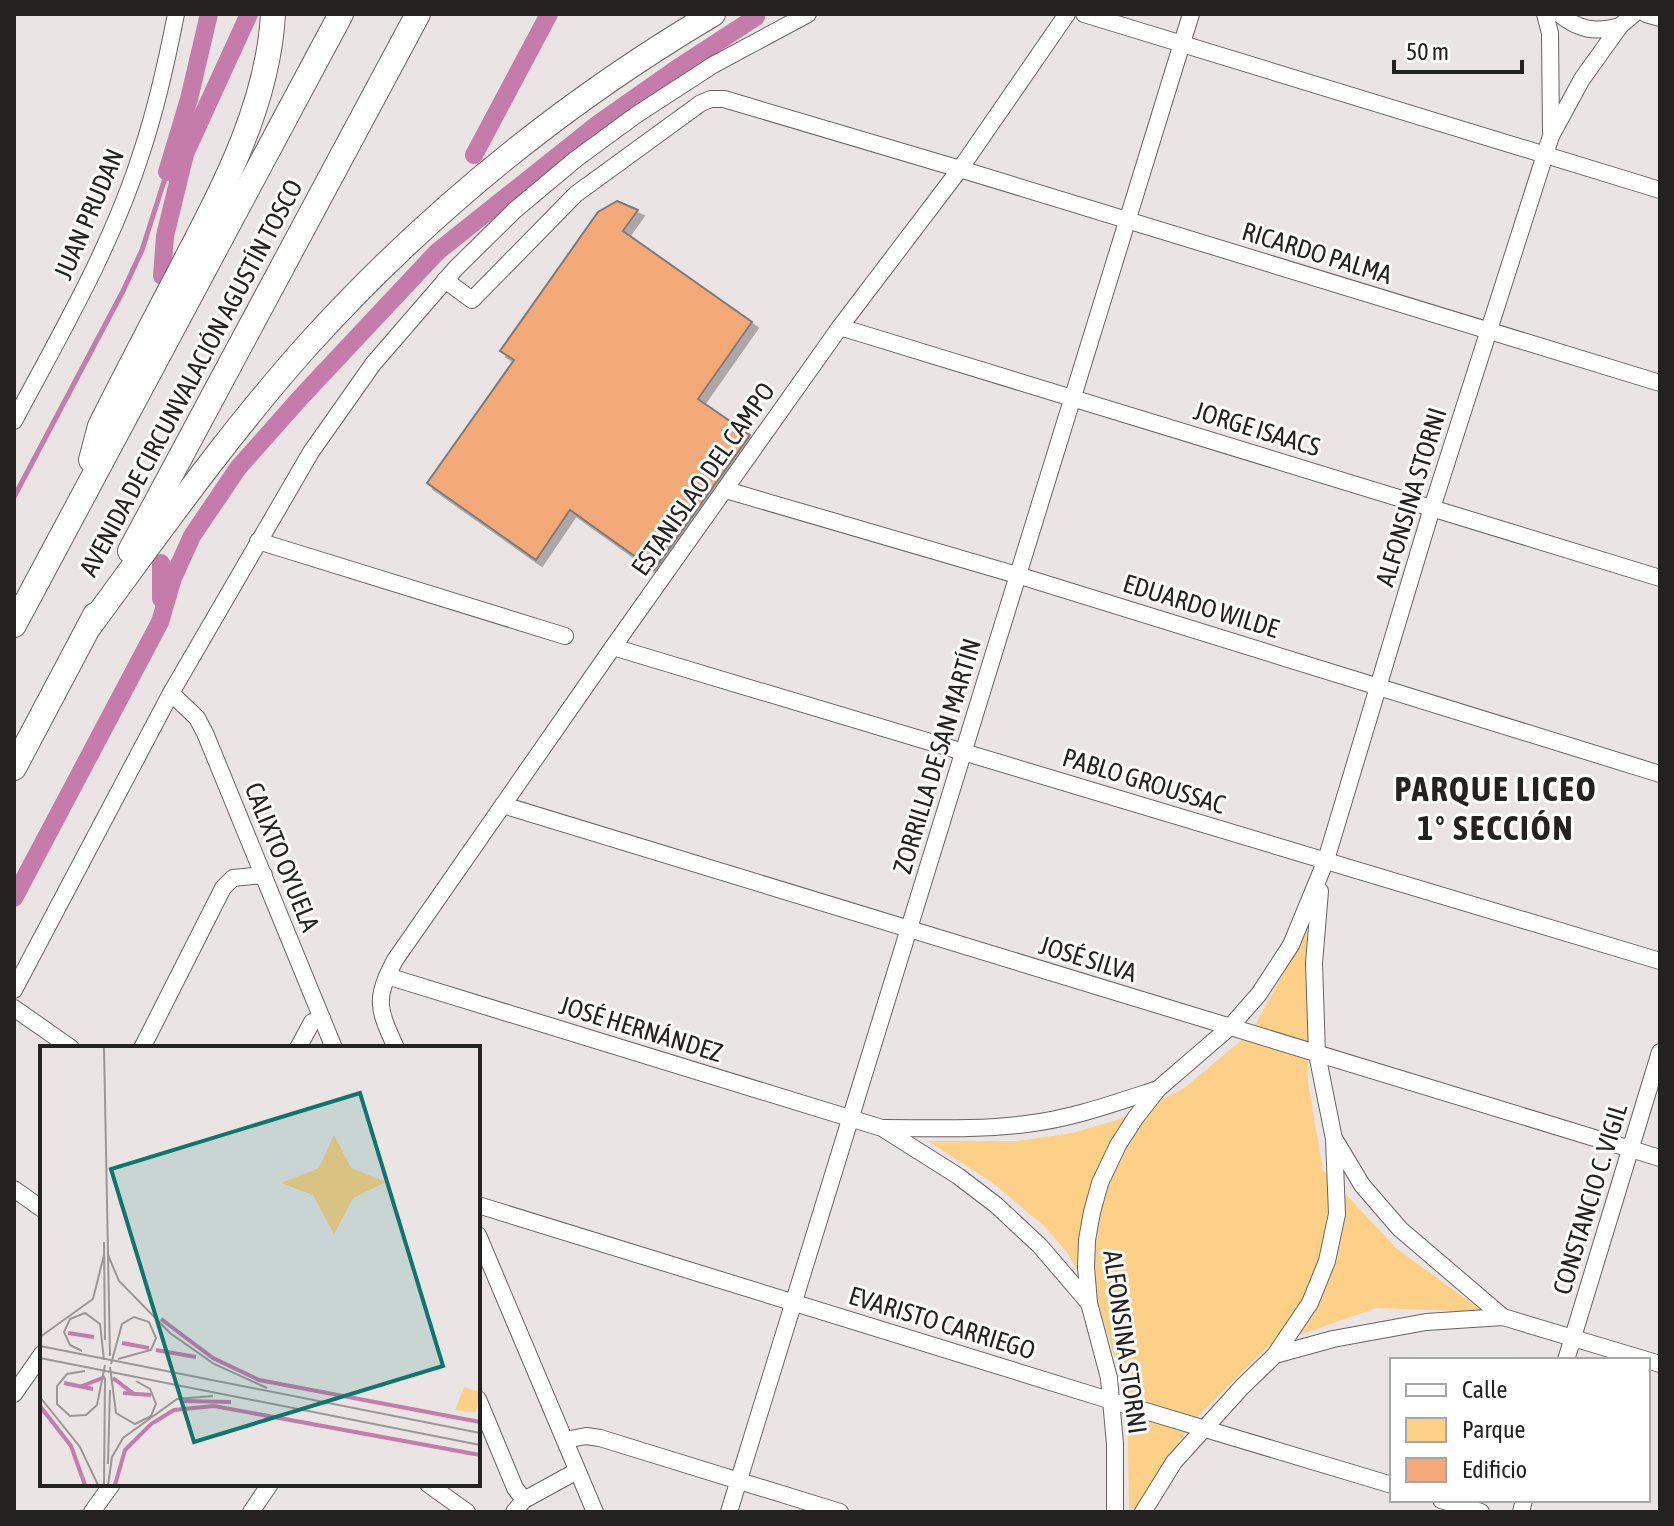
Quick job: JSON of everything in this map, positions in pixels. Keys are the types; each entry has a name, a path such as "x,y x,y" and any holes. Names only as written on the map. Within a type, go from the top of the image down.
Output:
{"highway":[{"path":"81,500 100,426 211,213 241,145 264,71 273,14"},
{"name":"AVENIDA DE CIRCUNVALACIÓN AGUSTÍN TOSCO","path":"14,625 341,14"},
{"name":"AVENIDA DE CIRCUNVALACIÓN AGUSTÍN TOSCO","path":"14,768 418,14"},
{"path":"89,627 226,442 353,296 466,190 525,142 598,88 713,14"}],"street":[{"name":"JUAN PRUDAN","path":"14,421 88,283 117,217 142,152 164,76 176,14"},
{"path":"14,990 171,693 258,541 311,452 373,364 445,280 515,210 606,135 713,65 808,14"},
{"name":"ESTANISLAO DEL CAMPO","path":"387,976 395,960 613,647 840,327 960,169 1067,14"},
{"path":"1084,14 1660,190"},
{"name":"ZORRILLA DE SAN MARTÍN","path":"729,1512 1191,14"},
{"name":"ALFONSINA STORNI","path":"1545,14 1550,33 1551,136"},
{"path":"1559,14 1585,29 1620,26"},
{"name":"ALFONSINA STORNI","path":"1115,1512 1112,1401 1089,1303 1086,1267 1087,1240 1100,1183 1118,1145 1158,1089 1230,1027 1259,994 1291,945 1323,867 1432,508 1551,136 1582,79 1620,26 1634,14"},
{"path":"1646,14 1660,18"},
{"name":"RICARDO PALMA","path":"445,280 472,300 576,194 701,103 724,99 1660,383"},
{"name":"JORGE ISAACS","path":"840,327 1660,578"},
{"name":"EDUARDO WILDE","path":"726,490 1017,575 1660,774"},
{"path":"258,541 565,636"},
{"name":"PABLO GROUSSAC","path":"613,647 963,751 1323,867 1660,961"},
{"name":"CALIXTO OYUELA","path":"171,693 197,718 205,733 333,1046"},
{"name":"JOSÉ SILVA","path":"503,805 1660,1158"},
{"name":"ALFONSINA STORNI","path":"1143,1512 1174,1462 1203,1427 1275,1355 1310,1303 1327,1261 1337,1214 1334,1139 1317,1054 1314,963 1323,867"},
{"path":"143,1046 223,888 233,878 264,875"},
{"path":"387,976 379,1000 382,1018 395,1046"},
{"name":"JOSÉ HERNÁNDEZ","path":"387,976 882,1128 958,1176 1007,1214 1040,1246 1089,1303"},
{"path":"14,1008 68,1046"},
{"path":"299,1046 312,1022 322,1018"},
{"name":"CONSTANCIO C. VIGIL","path":"1567,1358 1660,1052"},
{"name":"JOSÉ HERNÁNDEZ","path":"882,1128 973,1128 1029,1124 1088,1111 1158,1089"},
{"path":"1334,1139 1362,1185 1400,1229 1503,1317"},
{"path":"14,1189 40,1208"},
{"name":"EVARISTO CARRIEGO","path":"480,1206 1390,1484"},
{"path":"480,1240 595,1512"},
{"path":"1275,1355 1333,1339 1426,1322 1503,1317 1640,1358"},
{"path":"14,1394 40,1357"},
{"path":"480,1404 515,1488 519,1506 577,1471"},
{"path":"565,1440 586,1436 600,1438 840,1512"},
{"path":"92,1512 111,1486"},
{"path":"251,1512 269,1486"},
{"path":"431,1486 467,1512"},
{"path":"1448,1502 1481,1512"}],"green space":[{"path":"1308,929 1308,1083 1323,1170 1397,1249 1484,1312 1376,1308 1268,1346 1193,1421 1133,1512 1129,1512 1127,1396 1099,1307 1066,1251 1043,1225 993,1183 928,1141 1018,1141 1072,1133 1117,1120 1183,1089 1251,1032"}],"building":[{"path":"617,201 638,210 623,231 752,322 698,399 750,435 654,570 570,510 536,560 427,483 514,360 500,351 598,212"}],"waterway":[{"path":"167,172 189,99 209,14"},
{"path":"162,276 165,236 185,154 249,14"},
{"path":"474,155 549,14"},
{"path":"14,898 160,622 173,578 192,536 238,468 437,252 599,123 756,17"},
{"path":"14,497 123,291 142,250 167,172"},
{"path":"161,563 161,599"}],"district":[{"name":"PARQUE LICEO 1° SECCIÓN","path":"1496,808"}]}
